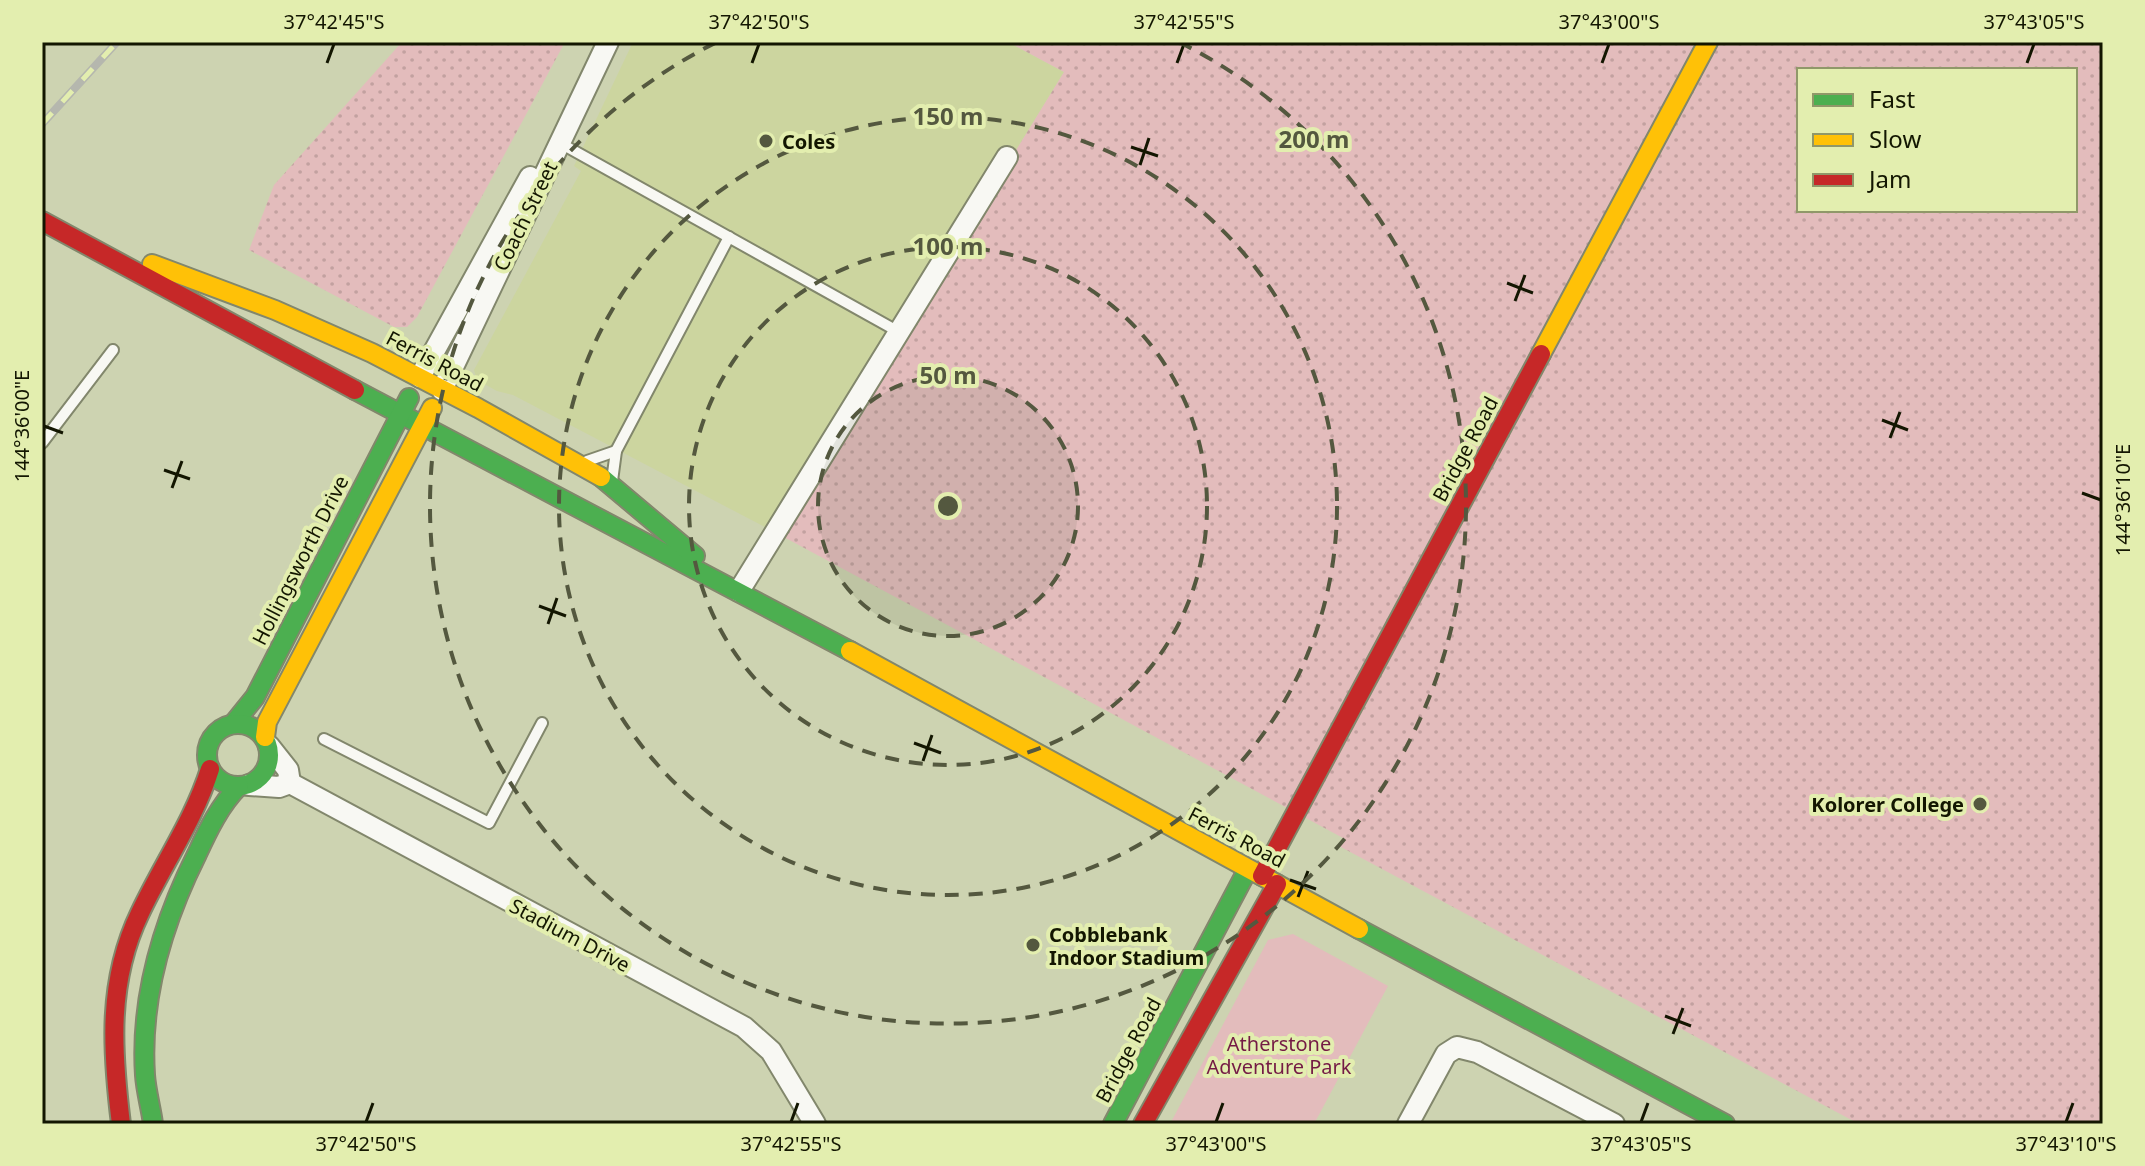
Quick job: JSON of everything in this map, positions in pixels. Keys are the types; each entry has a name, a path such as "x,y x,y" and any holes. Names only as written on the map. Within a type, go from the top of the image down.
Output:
{"street":[{"name":"Coach Street","path":"442,390 556,140 606,42"},
{"name":"Bridge Road","path":"1143,1124 1262,876 1708,42"},
{"name":"Coach Street","path":"420,377 556,140"},
{"path":"734,589 1007,157"},
{"name":"Ferris Road","path":"42,221 734,589 1725,1124"},
{"name":"Ferris Road","path":"84,243 177,272 275,310 420,377 578,464 612,487 734,589"},
{"name":"Hollingsworth Drive","path":"234,723 257,693 420,377"},
{"path":"153,1124 146,1065 146,1018 155,960 180,885 230,795 264,773 270,756 267,722 442,390"},
{"path":"121,1124 114,1070 115,992 124,953 139,914 201,798 210,769 207,752 213,736 234,723 252,726 288,770 290,783 279,787 222,782 210,769"},
{"name":"Stadium Drive","path":"290,783 744,1027 771,1051 815,1124"},
{"name":"Bridge Road","path":"1113,1124 1262,876"},
{"path":"1408,1124 1446,1054 1457,1047 1477,1052 1614,1124"},
{"path":"114,1070 146,1065"}],"lane":[{"path":"556,140 899,332"},
{"path":"612,487 616,451 729,237"},
{"path":"42,443 113,350"},
{"path":"578,464 616,451"},
{"path":"324,739 489,823 542,723"}],"shaded area":[{"path":"633,42 1008,42 1064,72 780,535 513,395 497,391 477,380 474,370 581,171 574,166"}],"green space":[{"path":"402,42 565,42 417,317 407,327 394,327 249,250 274,185"},
{"path":"1008,42 2103,42 2103,1124 1859,1124 1339,846 1343,838 780,535 1064,72"},
{"name":"Atherstone Adventure Park","path":"1293,934 1388,986 1314,1124 1170,1124 1268,940"}],"railway":[{"path":"42,124 117,42"}],"traffic: fast":[{"path":"355,390 850,651"},
{"path":"234,723 255,697 409,398"},
{"path":"601,477 695,556"},
{"path":"232,724 244,724 260,733 267,743 269,755 267,767 260,777 244,786 232,786 212,772 207,761 207,749 221,729 232,724"},
{"path":"153,1124 144,1046 156,961 174,906 201,845 220,810 239,786"},
{"path":"1113,1124 1248,869"},
{"path":"1359,929 1725,1124"}],"traffic: slow":[{"path":"1541,354 1708,42"},
{"path":"152,264 275,310 372,353 601,477"},
{"path":"265,737 267,722 432,408"},
{"path":"850,651 1359,929"}],"traffic: jam":[{"path":"42,221 355,390"},
{"path":"1262,876 1541,354"},
{"path":"121,1124 114,1043 122,964 140,913 187,824 210,769"},
{"path":"1143,1124 1277,884"}],"place":[{"name":"Coles","path":"766,141"},
{"name":"Kolorer College","path":"1980,804"},
{"name":"Cobblebank Indoor Stadium","path":"1033,945"}]}
